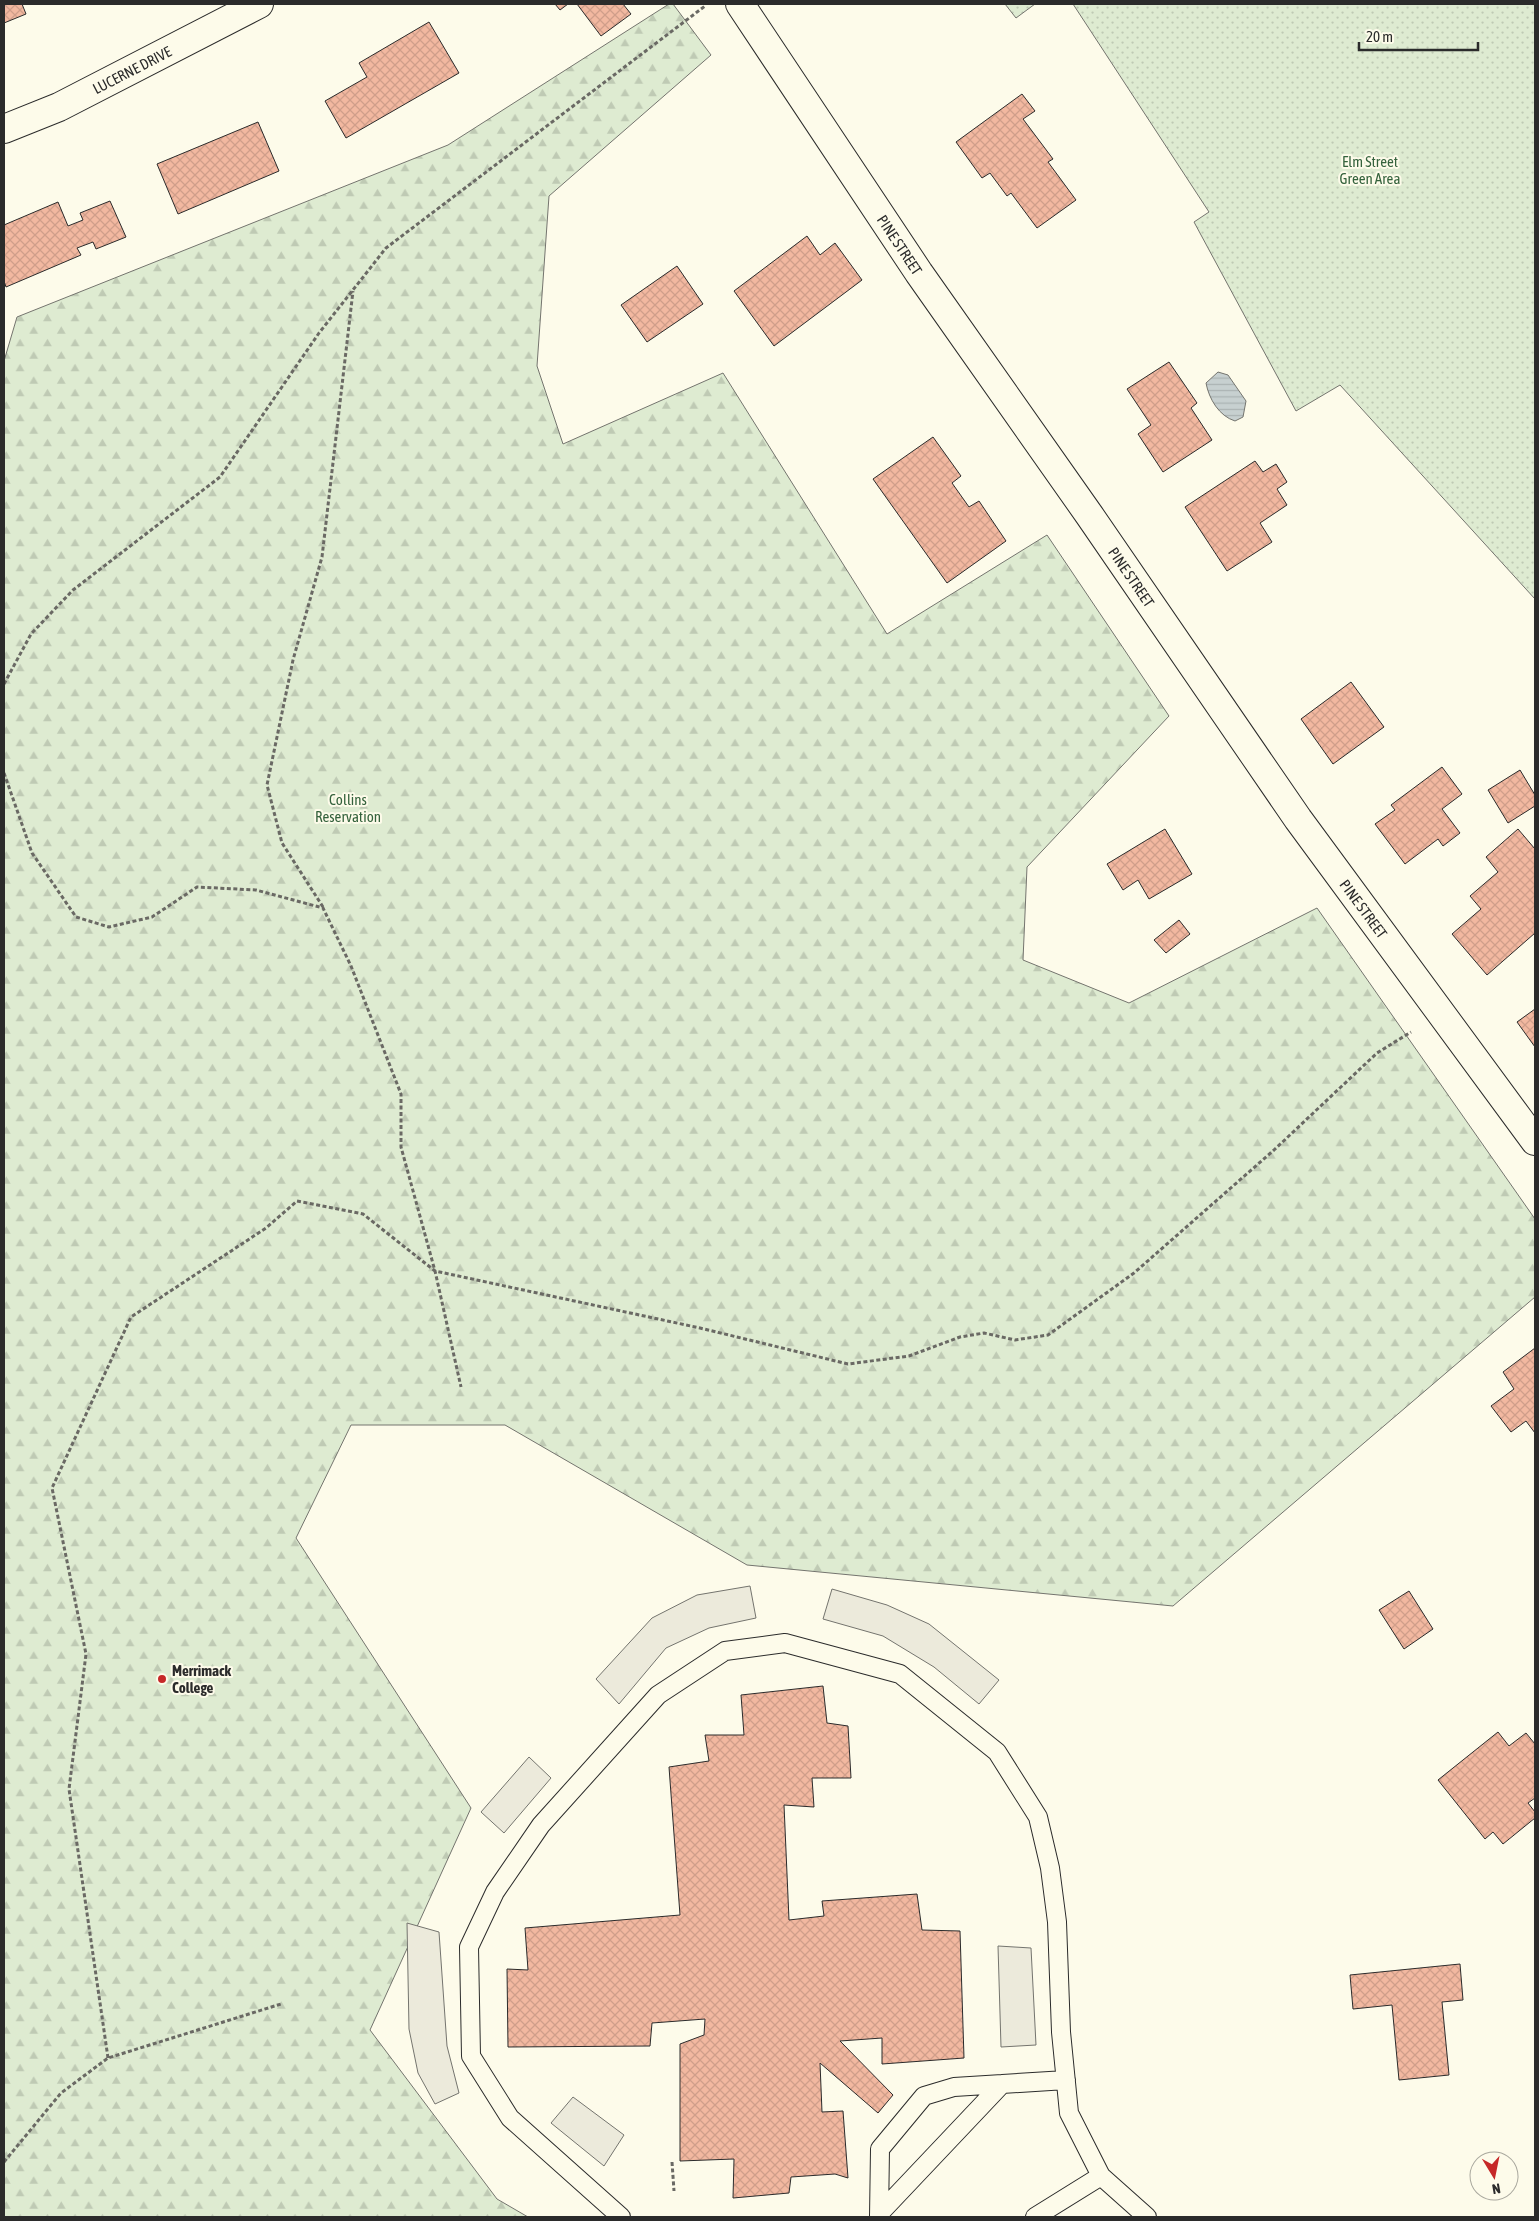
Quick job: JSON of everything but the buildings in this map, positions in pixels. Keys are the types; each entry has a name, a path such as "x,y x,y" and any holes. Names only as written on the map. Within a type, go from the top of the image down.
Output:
{"street":[{"name":"LUCERNE DRIVE","path":"4,129 59,107 259,4"},
{"name":"PINE STREET","path":"740,4 919,274 1096,523 1298,819 1535,1141"}],"lane":[{"path":"620,2217 536,2144 510,2118 471,2056 469,1946 496,1892 541,1826 658,1695 725,1651 785,1643 900,1674 997,1752 1038,1818 1050,1868 1057,1922 1061,2032 1069,2113 1101,2176 1147,2217"},
{"path":"879,2216 880,2149 924,2096 954,2087 1066,2080"},
{"path":"879,2216 1002,2084"},
{"path":"1035,2217 1101,2176"}],"path":[{"path":"4,684 31,634 73,590 220,477 319,333 386,248 708,4"},
{"path":"353,290 322,557 292,660 267,785 282,843 323,908 352,966 401,1094 401,1147 435,1271 461,1387"},
{"path":"4,773 32,853 76,917 109,927 144,919 152,916 197,887 256,890 323,908"},
{"path":"108,2058 70,1789 86,1654 52,1488 131,1317 266,1228 297,1201 363,1214 435,1271 700,1328 848,1364 909,1356 960,1338 984,1333 1015,1340 1048,1335 1134,1273 1274,1150 1377,1053 1442,1014"},
{"path":"4,2162 61,2093 108,2058 281,2004"},
{"path":"672,2162 674,2191"}],"green space":[{"name":"Collins Reservation","path":"669,4 673,4 711,55 549,196 537,366 563,444 723,373 887,634 1047,535 1169,716 1027,867 1023,960 1129,1003 1317,908 1535,1219 1535,1297 1173,1606 747,1565 505,1425 351,1425 296,1538 471,1808 370,2030 497,2199 528,2217 4,2217 4,361 17,317 448,145"},
{"path":"1005,4 1035,4 1016,18"},
{"name":"Elm Street Green Area","path":"1073,4 1535,4 1535,599 1340,385 1296,411 1194,222 1209,212"}],"shaded area":[{"path":"1218,372 1228,375 1246,401 1243,417 1235,421 1229,419 1220,411 1212,401 1207,389 1206,383"},
{"path":"750,1586 756,1618 709,1628 666,1648 619,1704 596,1679 652,1618 697,1595"},
{"path":"832,1589 887,1605 929,1624 999,1680 979,1704 934,1667 883,1636 823,1619"},
{"path":"529,1757 551,1778 504,1833 481,1812"},
{"path":"407,1923 439,1932 447,2046 459,2093 435,2104 418,2073 409,2029"},
{"path":"998,1946 1031,1948 1036,2045 1001,2047"},
{"path":"573,2097 624,2135 604,2166 551,2123"}],"place":[{"name":"Merrimack College","path":"162,1679"}]}
